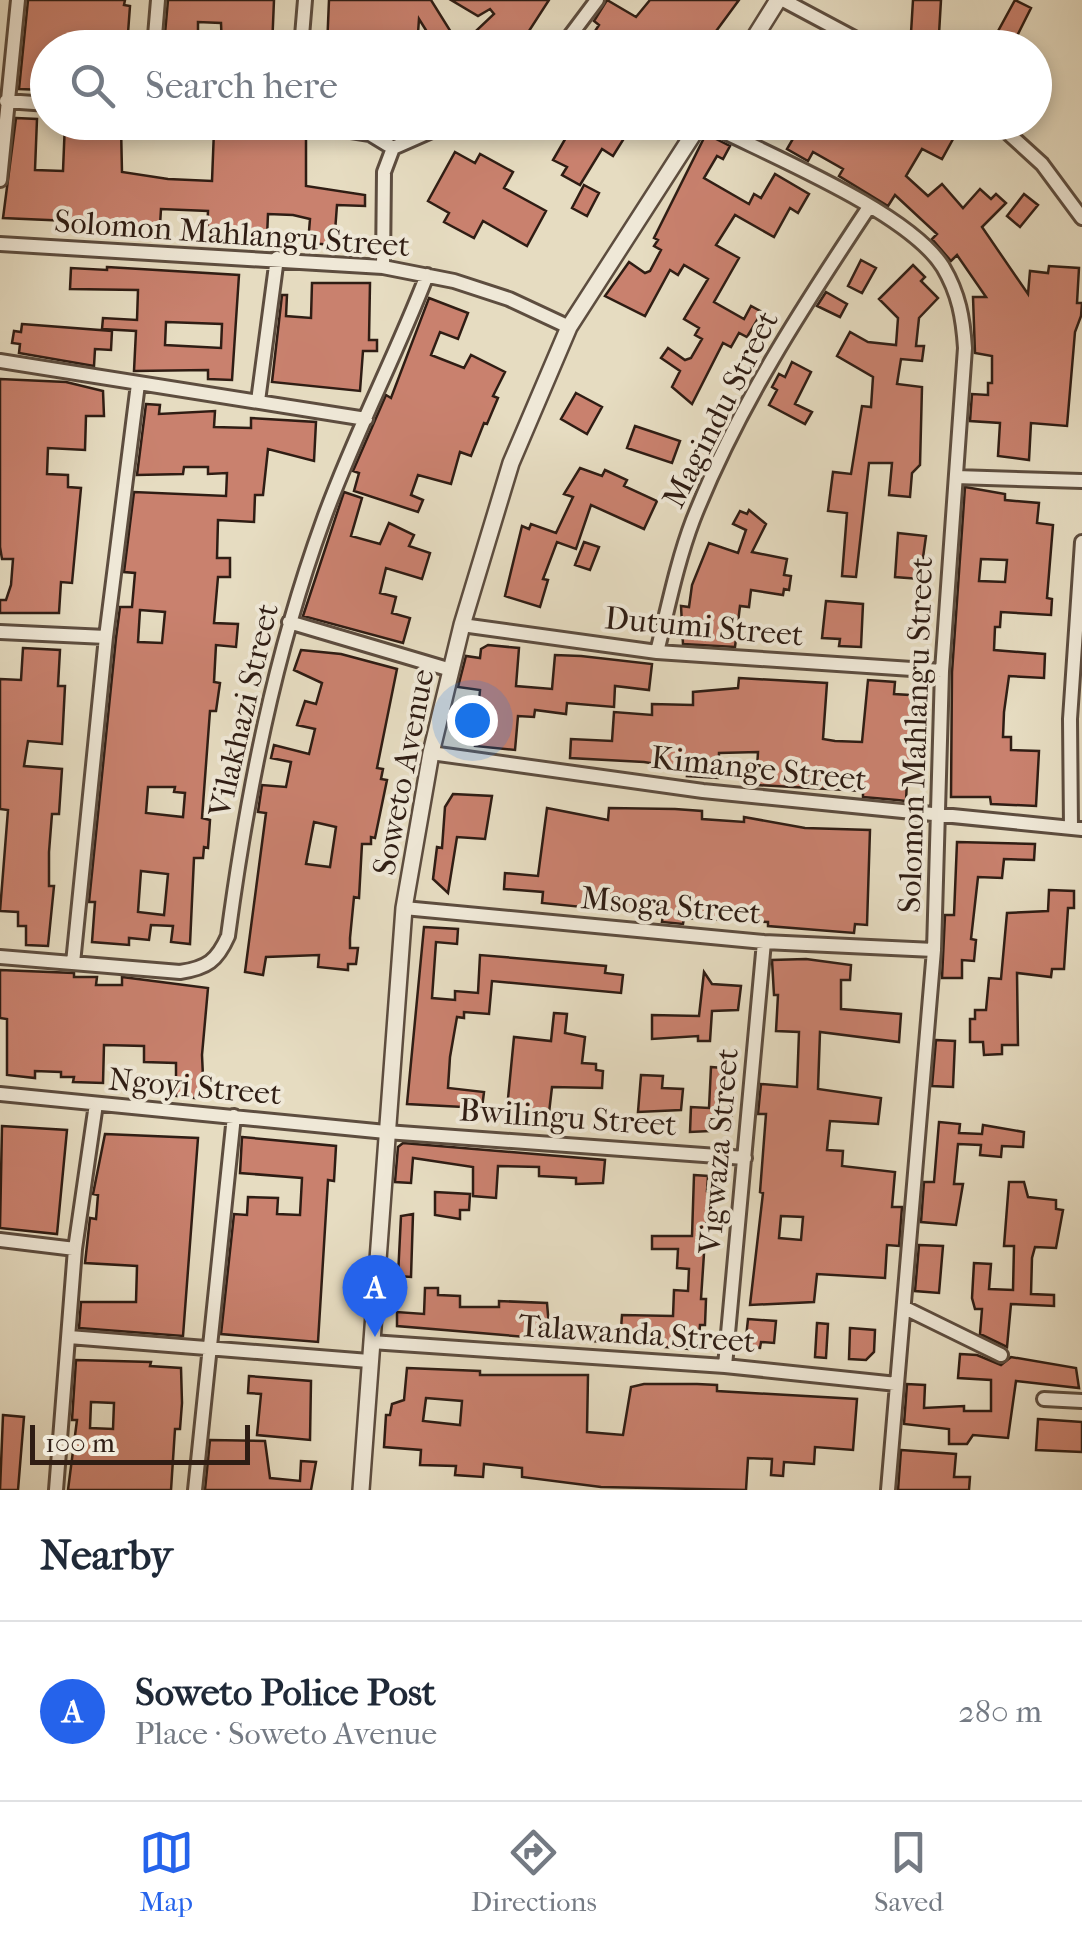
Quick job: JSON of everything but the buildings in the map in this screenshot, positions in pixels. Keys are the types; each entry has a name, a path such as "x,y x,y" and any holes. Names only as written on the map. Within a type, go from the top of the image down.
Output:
{"street":[{"path":"0,180 18,0"},
{"path":"156,30 158,0"},
{"path":"302,30 305,0"},
{"path":"574,30 597,0"},
{"path":"760,30 780,0 839,30"},
{"path":"6,101 30,103"},
{"path":"380,140 393,148"},
{"path":"393,148 411,140"},
{"name":"Soweto Avenue","path":"361,1490 404,908 431,753 462,625 511,462 569,327 691,140"},
{"name":"Solomon Mahlangu Street","path":"738,140 904,229 942,264 963,308 965,348 942,671 934,950 888,1490"},
{"path":"1016,140 1042,164 1082,218"},
{"path":"384,267 383,186 393,148"},
{"name":"Magindu Street","path":"657,652 692,524 716,467 775,349 869,207"},
{"name":"Solomon Mahlangu Street","path":"0,244 384,267 509,299 569,327"},
{"path":"258,400 277,258"},
{"name":"Vilakhazi Street","path":"0,957 180,972 203,968 218,958 228,936 262,732 289,622 333,494 427,275"},
{"path":"0,361 366,419"},
{"path":"73,963 106,637 138,384"},
{"path":"956,477 1082,481"},
{"path":"1077,829 1070,719 1082,542"},
{"path":"289,622 451,670"},
{"name":"Dutumi Street","path":"462,625 657,652 942,671"},
{"path":"0,632 106,637"},
{"name":"Kimange Street","path":"431,753 685,789 1077,829"},
{"name":"Msoga Street","path":"404,908 764,942 934,950"},
{"name":"Vigwaza Street","path":"726,1366 764,942"},
{"name":"Ngoyi Street","path":"0,1094 386,1132"},
{"path":"56,1490 75,1249 96,1104"},
{"path":"194,1490 234,1116"},
{"name":"Bwilingu Street","path":"386,1132 745,1158"},
{"path":"0,1240 75,1249"},
{"path":"904,1308 1001,1355"},
{"path":"68,1336 370,1361"},
{"name":"Talawanda Street","path":"371,1342 726,1366 898,1384"},
{"path":"1044,1398 1082,1400"}],"place":[{"name":"Soweto Police Post","path":"375,1337"}]}
